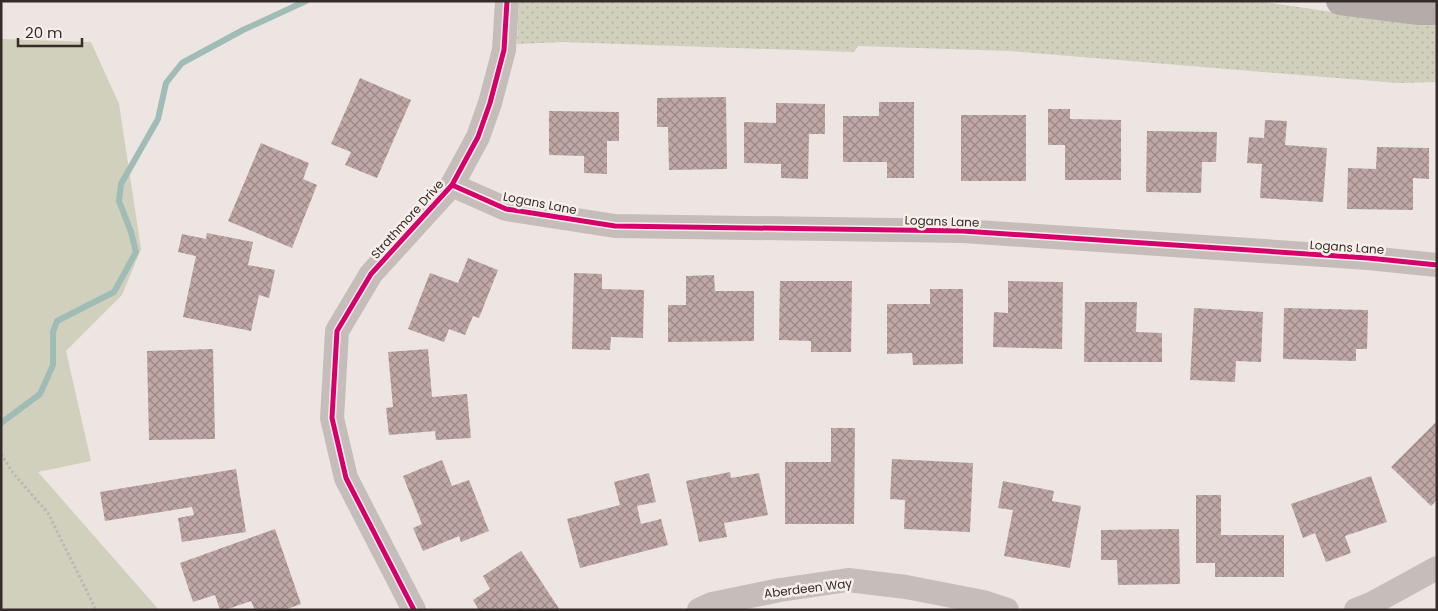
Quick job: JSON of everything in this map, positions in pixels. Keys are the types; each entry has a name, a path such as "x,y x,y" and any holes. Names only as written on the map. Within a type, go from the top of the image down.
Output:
{"main road":[{"path":"1340,1 1419,11 1437,11"}],"street":[{"name":"Strathmore Drive","path":"414,610 346,478 332,418 337,331 372,274 452,185 478,137 490,103 504,50 508,1"},
{"name":"Logans Lane","path":"452,185 506,209 615,226 963,231 1368,258 1437,266"},
{"path":"1356,610 1371,604 1437,568"},
{"name":"Aberdeen Way","path":"699,610 712,604 780,590 848,580 916,589 984,602 1007,610"}],"path":[{"path":"1,454 17,479 48,513 96,610"}],"green space":[{"path":"519,1 1259,1 1385,20 1437,20 1437,82 1398,83 1009,51 858,46 854,52 563,42 517,44"},
{"path":"1,39 91,42 119,104 141,249 122,295 66,351 91,461 38,472 159,610 1,610"}],"building":[{"path":"360,78 411,100 377,178 345,165 351,152 331,144"},
{"path":"726,97 727,169 669,170 668,127 657,127 657,98"},
{"path":"879,102 914,102 914,178 887,178 887,162 843,162 843,116 879,116"},
{"path":"776,103 825,104 825,134 809,134 808,179 781,178 781,164 744,163 744,122 776,123"},
{"path":"1048,109 1070,109 1070,119 1121,120 1121,180 1065,180 1065,145 1048,145"},
{"path":"549,111 619,112 619,141 607,141 607,174 584,173 584,156 549,155"},
{"path":"961,115 1026,115 1026,181 961,181"},
{"path":"1265,120 1287,121 1285,145 1327,148 1323,202 1260,198 1262,164 1247,163 1249,137 1264,138"},
{"path":"1147,131 1217,132 1216,162 1202,162 1201,193 1146,192"},
{"path":"261,143 309,163 303,179 317,185 292,248 228,221"},
{"path":"1377,147 1429,148 1429,179 1413,178 1413,210 1347,209 1348,168 1376,169"},
{"path":"207,233 253,242 248,265 275,270 269,298 259,295 251,331 183,317 196,256 178,252 182,234 206,239"},
{"path":"468,258 498,270 479,318 473,316 465,335 449,329 444,342 408,329 430,273 458,283"},
{"path":"574,273 602,274 602,289 644,290 643,338 611,337 610,350 572,349"},
{"path":"714,275 715,291 754,291 754,341 668,342 668,305 686,305 686,276"},
{"path":"780,281 852,281 851,352 811,352 811,341 779,340"},
{"path":"1008,281 1063,282 1062,349 993,347 994,312 1008,313"},
{"path":"930,289 963,289 963,364 913,365 912,353 887,354 887,304 930,304"},
{"path":"1085,302 1137,302 1136,332 1162,333 1162,362 1084,362"},
{"path":"1194,308 1263,312 1261,362 1236,361 1235,382 1190,380"},
{"path":"1284,308 1368,310 1367,349 1356,349 1356,361 1283,359"},
{"path":"213,349 215,439 149,440 147,351"},
{"path":"428,349 432,397 467,394 471,438 436,440 435,431 389,435 386,408 393,407 388,352"},
{"path":"1437,421 1437,500 1431,506 1391,467"},
{"path":"831,428 855,428 854,524 785,524 785,462 831,462"},
{"path":"892,459 973,463 970,532 904,529 905,500 890,499"},
{"path":"442,460 452,486 469,480 489,531 461,542 459,536 423,551 413,528 422,524 403,476"},
{"path":"236,469 246,532 182,542 178,518 194,515 192,507 105,521 100,492"},
{"path":"730,472 731,478 759,473 768,515 724,523 727,537 699,542 686,481"},
{"path":"649,473 656,502 637,506 641,524 661,519 668,545 580,568 567,519 620,505 614,482"},
{"path":"1371,476 1387,522 1345,536 1351,553 1326,562 1315,533 1303,538 1291,504"},
{"path":"1003,481 1054,491 1052,501 1081,506 1070,568 1004,556 1013,510 998,508"},
{"path":"1196,495 1221,495 1221,535 1284,535 1284,577 1215,577 1215,563 1196,563"},
{"path":"275,529 301,604 284,610 255,610 251,601 220,610 215,595 193,602 180,563"},
{"path":"1179,529 1180,584 1118,585 1117,560 1101,560 1101,530"},
{"path":"521,551 560,610 479,610 473,600 490,589 483,576"}],"waterway":[{"path":"1,423 40,394 53,365 53,332 57,321 114,292 136,252 131,232 119,201 121,184 158,119 166,83 182,63 243,30 306,1"}],"cycle path":[{"path":"414,610 346,478 332,418 337,331 371,274 452,185 478,137 490,103 504,50 507,1"},
{"path":"452,185 506,209 615,226 963,231 1368,258 1437,265"}]}
